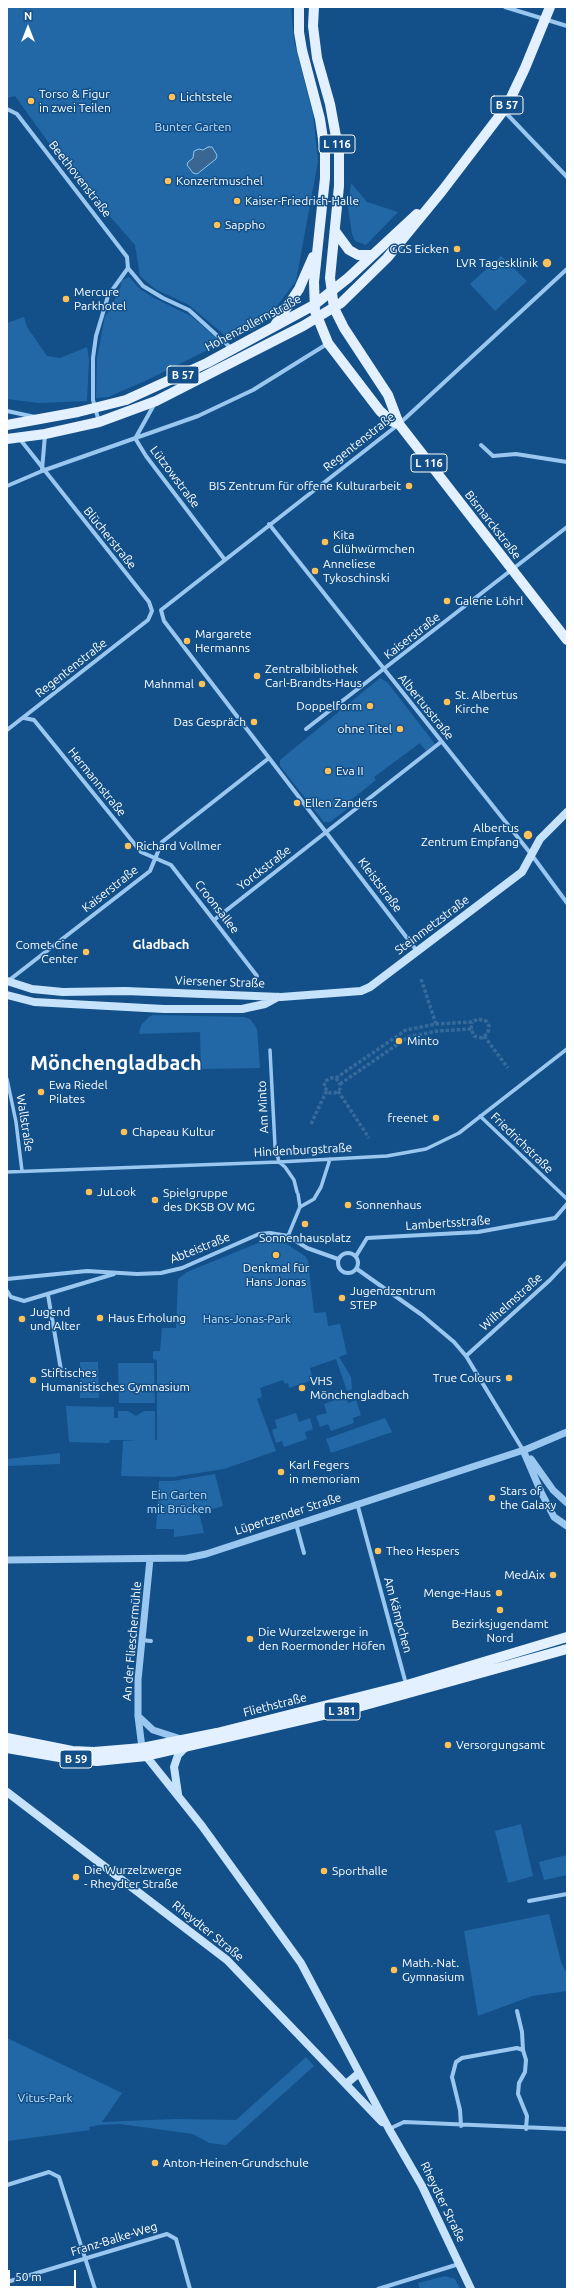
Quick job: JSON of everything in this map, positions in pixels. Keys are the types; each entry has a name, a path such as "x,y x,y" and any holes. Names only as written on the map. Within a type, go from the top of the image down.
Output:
{"main road":[{"name":"L 116","path":"299,7 299,32 302,50 320,119 325,152 325,178 314,305"},
{"name":"Hohenzollernstraße","path":"99,422 156,401 334,308 387,258 442,191 503,110 525,68 550,7"},
{"name":"L 116","path":"312,9 317,58 330,104 339,153 339,186 330,272 331,292"},
{"name":"Hohenzollernstraße","path":"43,419 126,400 167,383 314,305 331,292 442,191"},
{"path":"335,231 349,250 358,255 372,255"},
{"path":"273,327 298,289 318,248"},
{"name":"Bismarckstraße","path":"331,292 334,308 344,328 388,395 399,424 567,640"},
{"name":"Bismarckstraße","path":"314,305 317,318 328,343 380,411 391,420 399,424"},
{"path":"45,434 55,424 68,419 78,412"},
{"name":"B 57","path":"7,425 43,419"},
{"name":"B 57","path":"7,439 45,434 99,422"},
{"name":"Steinmetzstraße","path":"278,997 361,991 370,987 522,872 540,839 567,812"},
{"name":"Viersener Straße","path":"7,981 32,989 63,992 125,991 278,997"},
{"name":"Viersener Straße","path":"7,995 34,1002 164,1010 242,1009 265,1004 278,997"},
{"name":"Fliethstraße","path":"184,1744 407,1685 567,1636"},
{"name":"Fliethstraße","path":"7,1738 72,1751 144,1752 358,1707 567,1649"},
{"path":"179,1796 175,1784 174,1767 184,1744"},
{"name":"Fliethstraße","path":"7,1748 90,1760 125,1760 144,1752"},
{"name":"Rheydter Straße","path":"144,1752 179,1796 301,1963 389,2129 422,2186 471,2289"},
{"name":"Rheydter Straße","path":"7,1792 227,1960 389,2129"},
{"path":"346,2084 359,2073"}],"street":[{"path":"505,7 567,26"},
{"name":"Beethovenstraße","path":"7,109 17,114 127,257 128,268 143,286 163,298 189,310 232,349"},
{"path":"503,110 567,177"},
{"path":"99,422 94,408 93,358 99,322 112,288 128,268"},
{"name":"Regentenstraße","path":"164,622 161,610 269,524 399,424 567,269"},
{"path":"7,486 42,470 198,416 253,390 328,343"},
{"path":"136,438 156,401"},
{"path":"7,411 43,419"},
{"path":"42,470 45,434"},
{"name":"Blücherstraße","path":"19,438 42,470 149,602 152,611 148,620"},
{"name":"Lützowstraße","path":"136,438 146,456 225,560"},
{"path":"480,444 493,456 516,454 567,462"},
{"name":"Albertusstraße","path":"269,524 531,854 567,903"},
{"name":"Kaiserstraße","path":"306,729 567,527"},
{"name":"Regentenstraße","path":"7,730 148,620"},
{"name":"Kleiststraße","path":"164,622 418,951"},
{"name":"Hermannstraße","path":"24,718 34,720 141,852 155,858"},
{"name":"Yorckstraße","path":"214,920 441,742"},
{"name":"Kaiserstraße","path":"7,981 150,871 162,842 269,758"},
{"name":"Croonsallee","path":"155,858 171,865 257,976"},
{"name":"Hindenburgstraße","path":"7,1172 279,1162 387,1156 426,1149 459,1133 567,1049"},
{"name":"Am Minto","path":"270,1050 275,1144 279,1162"},
{"name":"Wallstraße","path":"7,1079 16,1122 22,1171"},
{"name":"Friedrichstraße","path":"480,1116 567,1199"},
{"path":"300,1207 314,1200 321,1187 330,1159"},
{"path":"279,1162 294,1180 300,1207 288,1236 307,1248 338,1259"},
{"name":"Lambertsstraße","path":"356,1256 367,1238 478,1232 555,1218 567,1204"},
{"name":"Abteistraße","path":"7,1279 87,1271 161,1273 182,1268 259,1234 270,1233 288,1236"},
{"path":"346,1252 356,1256 359,1262 357,1269 351,1273 344,1272 339,1267 338,1259 346,1252"},
{"name":"Wilhelmstraße","path":"466,1356 550,1280 567,1262"},
{"path":"357,1269 422,1315 454,1342 466,1356 523,1450 553,1490 567,1503"},
{"name":"Abteistraße","path":"7,1291 11,1297 16,1300 24,1301 117,1273"},
{"path":"48,1295 61,1370"},
{"name":"Lüpertzender Straße","path":"7,1560 187,1558 206,1554 296,1523 523,1450 567,1432"},
{"path":"523,1450 541,1492 554,1517 567,1526"},
{"name":"Am Kämpchen","path":"357,1503 407,1685"},
{"path":"296,1523 304,1553"},
{"name":"An der Flieschermühle","path":"144,1752 138,1716 138,1680 150,1559"},
{"path":"142,1640 151,1641"},
{"path":"138,1716 153,1730 184,1744"},
{"path":"529,1901 567,1894"},
{"path":"517,2012 522,2032 522,2050 526,2060 525,2072 519,2083 518,2094 527,2116 526,2129"},
{"path":"461,2126 460,2110 452,2077 452,2070 456,2062 462,2058 517,2048 522,2050"},
{"path":"389,2129 404,2122 526,2129 567,2129"},
{"path":"7,2185 49,2172 59,2177 95,2289"},
{"name":"Franz-Balke-Weg","path":"7,2282 167,2234 176,2239 190,2289"},
{"path":"378,2289 458,2264"}],"green space":[{"name":"Bunter Garten","path":"7,7 291,7 294,41 313,114 318,161 296,281 265,322 253,330 229,339 189,305 155,289 140,276 135,245 64,164 15,96 7,98"},
{"path":"351,183 367,202 398,212 366,245 355,241 352,234 348,207"},
{"path":"501,256 527,281 495,311 470,284"},
{"path":"129,277 140,289 152,297 191,316 222,343 145,381 108,397 96,398 97,358 105,316 108,313 121,286 121,281"},
{"path":"24,317 27,327 47,356 60,358 87,347 89,360 87,401 39,403 7,399 7,323"},
{"path":"380,678 387,682 435,744 426,751 420,743 374,777 376,780 351,800 354,804 330,822 324,822 280,766 280,760"},
{"path":"150,1016 244,1017 250,1019 257,1029 260,1068 201,1069 200,1032 139,1034 141,1025"},
{"name":"Hans-Jonas-Park","path":"268,1239 282,1241 305,1256 308,1261 314,1313 326,1312 328,1326 340,1324 347,1354 339,1357 351,1377 352,1389 347,1391 336,1359 310,1368 313,1380 289,1388 288,1383 285,1384 283,1380 260,1388 262,1397 257,1399 276,1451 224,1469 173,1477 121,1476 123,1441 136,1440 110,1440 109,1443 69,1442 66,1406 114,1407 114,1418 118,1418 118,1411 128,1411 136,1416 144,1411 155,1411 155,1440 157,1440 157,1360 153,1359 153,1351 160,1351 162,1328 176,1328 178,1279 187,1272"},
{"path":"80,1362 98,1362 99,1398 80,1398"},
{"path":"118,1363 154,1363 155,1403 119,1403"},
{"path":"346,1396 348,1403 356,1400 361,1415 353,1418 354,1423 331,1431 328,1424 320,1427 316,1416 327,1413 324,1404"},
{"path":"296,1413 299,1422 310,1418 313,1429 305,1432 307,1439 284,1447 282,1441 276,1443 272,1430 277,1428 275,1420"},
{"path":"385,1418 392,1432 331,1453 326,1439"},
{"path":"60,1453 60,1464 7,1466 7,1459"},
{"name":"Ein Garten mit Brücken","path":"215,1474 223,1506 199,1513 204,1533 174,1537 174,1529 156,1529 159,1481 173,1481"},
{"path":"521,1824 533,1876 508,1883 495,1831"},
{"path":"567,1855 567,1875 544,1880 539,1862"},
{"path":"549,1914 561,1962 567,1974 567,1991 532,1996 478,2016 464,1931"},
{"name":"Vitus-Park","path":"7,2038 122,2093 102,2122 175,2119 236,2120 306,2057 314,2066 226,2145 209,2143 193,2134 120,2124 99,2125 89,2127 90,2130 7,2141"},
{"path":"445,2276 455,2279 460,2289 420,2289 418,2283"}],"shaded area":[{"path":"208,147 212,147 217,155 216,159 197,174 193,173 187,165 193,158 194,151 199,149 203,150"}],"tunnel":[{"path":"421,979 436,1024"},
{"path":"336,1078 340,1084 340,1089 335,1093 330,1093 324,1087 325,1081 331,1078 336,1078 406,1030 436,1024 472,1022 478,1019 486,1021 489,1026 488,1033 482,1038 474,1036 471,1029 472,1022"},
{"path":"340,1084 408,1037 437,1031 471,1029"},
{"path":"484,1036 508,1068"},
{"path":"311,1124 327,1090"},
{"path":"338,1091 369,1138"}],"place":[{"name":"Lichtstele","path":"172,97"},
{"name":"Torso & Figur in zwei Teilen","path":"31,101"},
{"name":"Konzertmuschel","path":"168,181"},
{"name":"Kaiser-Friedrich-Halle","path":"237,201"},
{"name":"Sappho","path":"217,225"},
{"name":"GGS Eicken","path":"457,249"},
{"name":"LVR Tagesklinik","path":"547,263"},
{"name":"Mercure Parkhotel","path":"66,299"},
{"name":"BIS Zentrum für offene Kulturarbeit","path":"409,486"},
{"name":"Kita Glühwürmchen","path":"325,542"},
{"name":"Anneliese Tykoschinski","path":"315,571"},
{"name":"Galerie Löhrl","path":"447,601"},
{"name":"Margarete Hermanns","path":"187,641"},
{"name":"Zentralbibliothek Carl-Brandts-Haus","path":"257,676"},
{"name":"Mahnmal","path":"202,684"},
{"name":"St. Albertus Kirche","path":"447,702"},
{"name":"Doppelform","path":"370,706"},
{"name":"Das Gespräch","path":"254,722"},
{"name":"ohne Titel","path":"400,729"},
{"name":"Eva II","path":"328,771"},
{"name":"Ellen Zanders","path":"297,803"},
{"name":"Albertus Zentrum Empfang","path":"528,835"},
{"name":"Richard Vollmer","path":"128,846"},
{"name":"Comet Cine Center","path":"86,952"},
{"name":"Minto","path":"399,1041"},
{"name":"Ewa Riedel Pilates","path":"41,1092"},
{"name":"freenet","path":"436,1118"},
{"name":"Chapeau Kultur","path":"124,1132"},
{"name":"JuLook","path":"89,1192"},
{"name":"Spielgruppe des DKSB OV MG","path":"155,1200"},
{"name":"Sonnenhaus","path":"348,1205"},
{"name":"Sonnenhausplatz","path":"305,1224"},
{"name":"Denkmal für Hans Jonas","path":"276,1255"},
{"name":"Jugendzentrum STEP","path":"342,1298"},
{"name":"Haus Erholung","path":"100,1318"},
{"name":"Jugend und Alter","path":"22,1319"},
{"name":"True Colours","path":"509,1378"},
{"name":"Stiftisches Humanistisches Gymnasium","path":"33,1380"},
{"name":"VHS Mönchengladbach","path":"302,1388"},
{"name":"Karl Fegers in memoriam","path":"281,1472"},
{"name":"Stars of the Galaxy","path":"492,1498"},
{"name":"Theo Hespers","path":"378,1551"},
{"name":"MedAix","path":"553,1575"},
{"name":"Menge-Haus","path":"499,1593"},
{"name":"Bezirksjugendamt Nord","path":"500,1610"},
{"name":"Die Wurzelzwerge in den Roermonder Höfen","path":"250,1639"},
{"name":"Versorgungsamt","path":"448,1745"},
{"name":"Sporthalle","path":"324,1871"},
{"name":"Die Wurzelzwerge - Rheydter Straße","path":"76,1877"},
{"name":"Math.-Nat. Gymnasium","path":"394,1970"},
{"name":"Anton-Heinen-Grundschule","path":"155,2163"}],"district":[{"name":"Gladbach","path":"161,945"},
{"name":"Mönchengladbach","path":"116,1063"}]}
